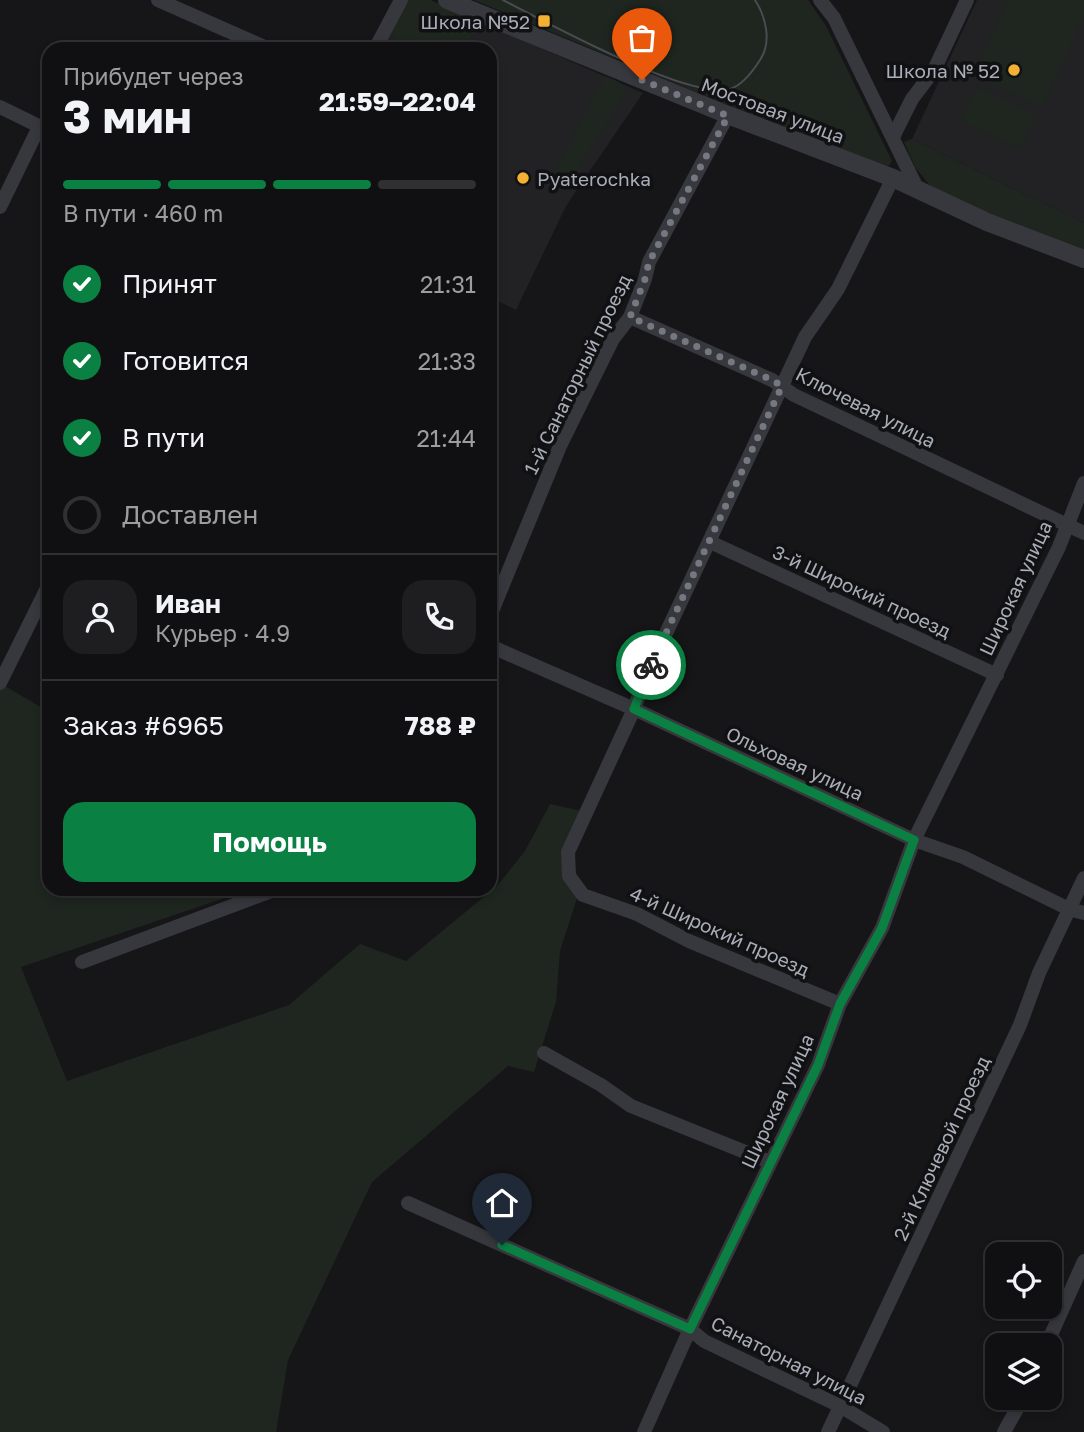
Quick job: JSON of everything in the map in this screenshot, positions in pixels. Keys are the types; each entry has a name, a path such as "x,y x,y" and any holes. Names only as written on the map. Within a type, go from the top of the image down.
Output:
{"street":[{"path":"158,0 253,42"},
{"path":"379,42 401,0"},
{"name":"Мостовая улица","path":"447,0 728,116 893,178 987,222 1084,259"},
{"path":"820,0 834,18 918,190"},
{"path":"893,137 912,99 934,69 967,0"},
{"path":"0,107 42,128"},
{"name":"1-й Санаторный проезд","path":"497,599 561,446 613,339 630,317 649,262 728,116"},
{"path":"0,207 42,133"},
{"path":"634,709 645,678 805,337 838,289 893,178"},
{"name":"Ключевая улица","path":"630,317 772,380 794,395 1084,533"},
{"name":"Широкая улица","path":"644,1432 690,1329 818,1065 840,1004 882,928 914,840 1059,547 1084,482"},
{"name":"3-й Широкий проезд","path":"710,542 996,676"},
{"path":"0,683 42,598"},
{"name":"Ольховая улица","path":"497,649 634,709 914,840 963,857 1077,911"},
{"name":"4-й Широкий проезд","path":"634,709 568,852 569,876 583,895 636,914 689,941 840,1004"},
{"name":"2-й Ключевой проезд","path":"828,1432 1020,1025 1039,973 1077,911 1084,878"},
{"path":"82,962 258,896"},
{"path":"544,1053 601,1085 631,1106 770,1162"},
{"name":"Санаторная улица","path":"408,1203 690,1329 704,1341 840,1406 883,1432"},
{"path":"1052,1333 1084,1261"},
{"path":"1004,1432 1016,1410"}],"shaded area":[{"path":"405,0 430,0 477,21 468,42 397,42 390,26"},
{"path":"430,0 643,93 566,206 516,310 497,300 497,42 382,42 403,1"},
{"path":"474,0 808,0 826,26 892,161 888,167 880,168"},
{"name":"Школа № 52","path":"977,0 1084,0 1084,223 912,139"},
{"path":"1008,0 1084,0 1084,16 1042,107 973,75"},
{"path":"605,76 622,85 625,95 563,192 554,191 550,180"},
{"path":"976,87 1036,115 1020,149 960,121"},
{"path":"912,139 1084,223 1084,249 995,216 933,189 915,167 904,142"},
{"path":"0,683 42,708 42,896 230,896 21,967 67,1081 289,1005 360,944 406,961 485,896 497,896 497,886 525,851 550,804 586,812 566,851 579,892 560,951 556,1002 534,1072 508,1066 372,1182 288,1360 276,1432 0,1432"}],"tram line":[{"path":"503,0 582,41 651,72 710,89 730,89 739,84 751,73 764,53 766,30 755,0"}],"way so far":[{"path":"642,80 728,116 649,262 630,317 782,386 651,665"}],"place":[{"name":"Школа №52","path":"544,21"},
{"name":"Школа № 52","path":"1014,70"},
{"name":"Pyaterochka","path":"523,178"}],"route":[{"path":"502,1245 690,1329 818,1065 840,1004 882,928 914,840 634,709 651,665"}]}
